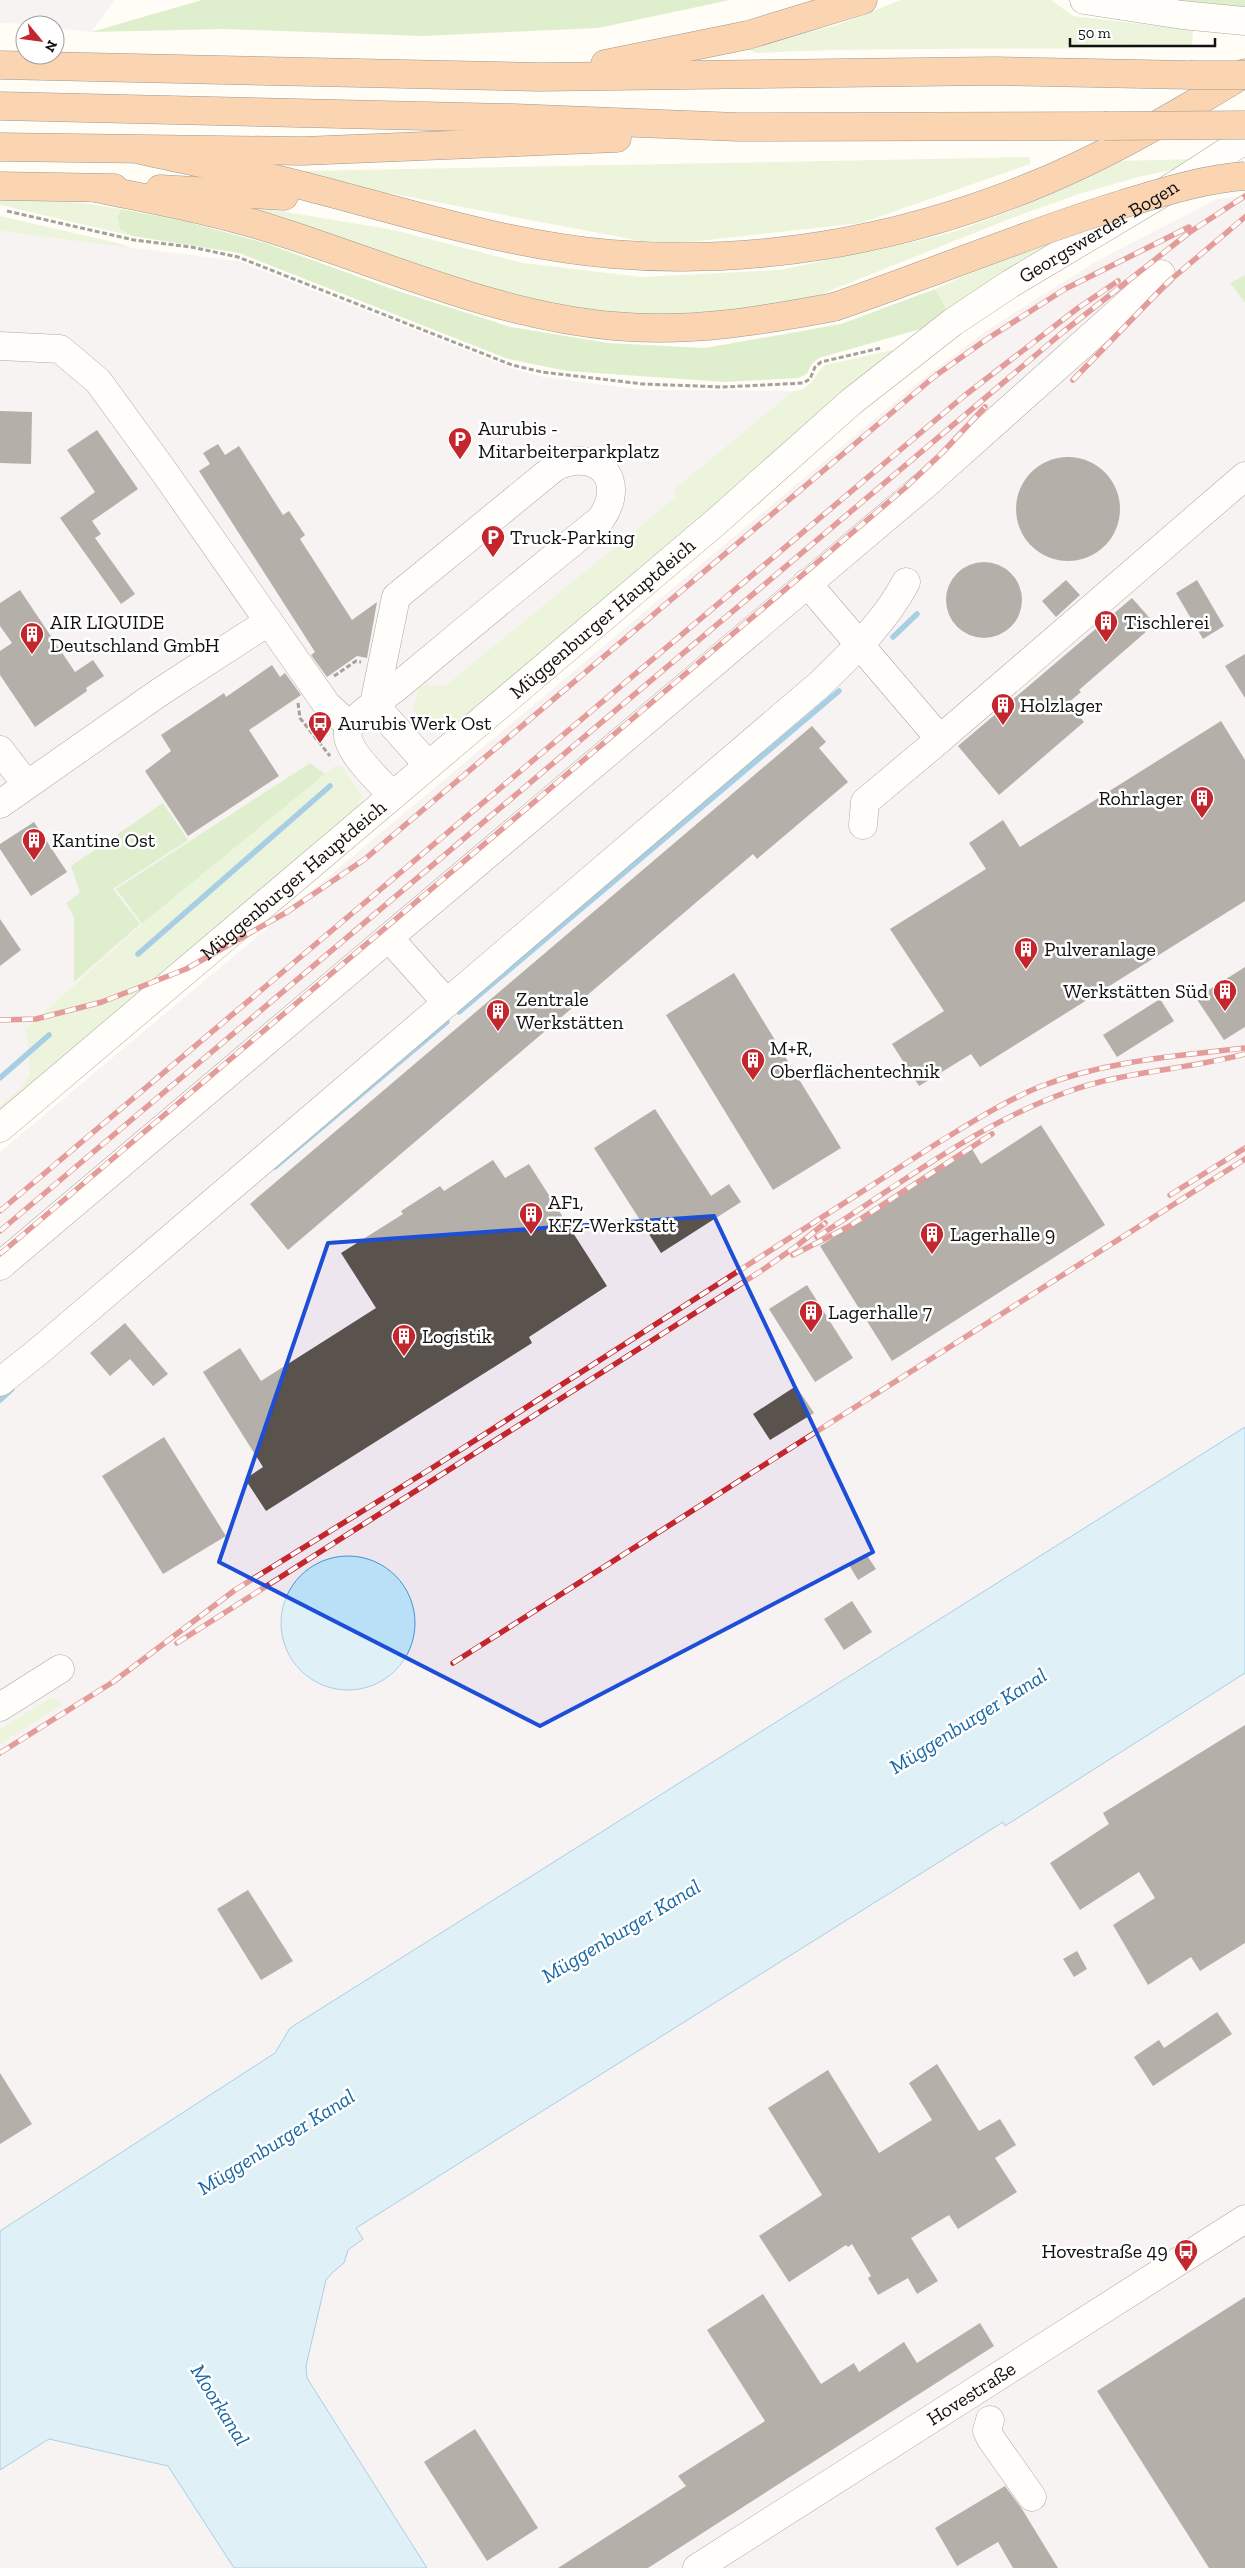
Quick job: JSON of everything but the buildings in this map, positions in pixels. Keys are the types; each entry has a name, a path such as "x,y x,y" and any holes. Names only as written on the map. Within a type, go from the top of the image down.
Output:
{"highway":[{"path":"540,77 748,35 863,0"},
{"path":"0,65 540,77 995,71 1190,75 1245,74"},
{"path":"141,150 296,184 412,215 540,245 609,254 713,257 763,254 834,244 900,230 953,216 1032,187 1095,158 1245,74"},
{"path":"0,106 514,118 738,127 1245,125"},
{"path":"0,147 141,150 303,150 627,138 738,127"},
{"path":"96,188 235,218 468,295 565,320 633,327 719,327 834,307 919,278 1003,244 1072,220 1186,186 1245,176"},
{"path":"0,186 202,190 293,197 412,215"}],"street":[{"path":"1084,0 1208,18 1245,21"},
{"name":"Georgswerder Bogen","path":"953,322 1010,284 1169,190 1245,140"},
{"path":"0,1266 981,437 1161,274"},
{"name":"Müggenburger Hauptdeich","path":"0,1128 716,522 851,402 953,322"},
{"path":"0,346 60,348 98,381 165,473 327,705 349,725"},
{"path":"374,704 396,596 555,466 571,459 588,461 600,467 610,478 613,492 610,506 601,519 349,725 347,734 350,745 392,795"},
{"path":"863,825 865,802 1245,476"},
{"path":"0,1382 39,1351 820,684 860,645 895,602 906,582"},
{"path":"807,583 940,739"},
{"path":"0,804 268,622"},
{"path":"374,704 428,765"},
{"path":"0,750 27,784"},
{"path":"389,938 446,1003"},
{"path":"0,1707 60,1668"},
{"name":"Hovestraße","path":"697,2568 1245,2219"},
{"path":"990,2420 987,2431 991,2439 1032,2497"}],"path":[{"path":"0,209 134,240 191,247 238,257 512,365 577,378 644,384 723,387 803,383 810,379 815,367 821,362 888,346"}],"highlighted area":[{"path":"714,1216 873,1552 540,1726 219,1562 328,1243"}],"shaded area":[{"path":"0,0 115,0 91,32 65,29 65,15 15,15 15,24 0,23"},
{"path":"1245,196 1245,275 1230,283 1245,303 1245,1427 290,2028 275,2053 0,2231 0,1152 921,380 989,329 1097,261 1217,199"},
{"path":"0,231 238,261 511,368 543,377 643,390 793,391 673,490 677,497 469,715 356,810 325,774 310,763 116,889 142,924 24,1030 27,1038 30,1074 21,1088 0,1105"},
{"path":"1245,1673 1245,2568 427,2568 307,2378 306,2366 326,2280 344,2263 348,2250 363,2239 356,2228 1003,1822 1006,1825"},
{"path":"49,2439 169,2466 234,2568 0,2568 0,2470"}],"green space":[{"path":"202,0 730,0 598,28 423,36 224,29 91,32"},
{"path":"901,0 1051,0 1073,16 1193,30 1192,46 755,53 745,47 837,25"},
{"path":"1174,0 1245,0 1245,7"},
{"path":"1030,157 1030,164 861,223 662,245 315,179 305,171"},
{"path":"1198,159 1185,167 1138,177 1079,194 1012,218 809,299 689,320 606,316 524,300 232,203 394,230 523,263 642,277 780,270 913,242 953,232 1003,214 1117,161"},
{"path":"0,198 83,203 121,209 117,217 120,229 132,236 0,205"},
{"path":"121,209 184,221 265,243 395,290 511,327 608,343 705,348 841,324 935,289 948,311 924,328 819,358 811,365 807,374 798,378 725,382 567,371 508,359 239,253 132,236 120,229 117,217"},
{"path":"0,216 122,244 131,248 0,231"},
{"path":"1075,231 948,311 935,289 1002,259"},
{"path":"1245,275 1245,303 1230,283"},
{"path":"892,350 894,352 462,722 448,726 433,725 426,723 416,713 413,706 420,685 445,686 676,497 673,490 793,391 804,388 812,382 825,365"},
{"path":"310,763 325,774 142,924 116,889"},
{"path":"336,765 342,767 362,795 356,810 0,1111 0,1105 21,1088 30,1074 27,1038 24,1030 142,924"},
{"path":"163,803 188,840 113,889 140,924 74,982 74,917 66,903 80,893 71,866"},
{"path":"50,1698 55,1698 63,1704 0,1744 0,1729"}],"water":[{"path":"1245,1427 1245,1673 1005,1826 1003,1822 356,2228 363,2239 348,2250 344,2263 326,2280 306,2366 307,2378 427,2568 234,2568 168,2466 49,2439 0,2470 0,2231 275,2053 290,2028"},
{"path":"348,1556 374,1561 385,1567 395,1576 404,1586 410,1597 415,1623 410,1649 404,1660 395,1670 385,1679 374,1685 348,1690 322,1685 311,1679 301,1670 292,1660 286,1649 281,1623 286,1597 292,1586 301,1576 311,1567 322,1561"}],"waterway":[{"path":"893,637 917,614"},
{"path":"459,1012 839,691"},
{"path":"138,954 330,786"},
{"path":"275,1167 447,1022"},
{"path":"0,1078 49,1035"},
{"path":"0,1400 12,1389"}],"railway":[{"path":"0,1231 1063,332 1190,232 1245,196"},
{"path":"1073,380 1168,282 1245,217"},
{"path":"0,1020 36,1019 102,1002 186,969 287,912 365,859 935,376 987,339 1065,289 1189,227"},
{"path":"0,1211 964,396 1078,308 1118,281"},
{"path":"0,1254 905,488 942,453 985,407"},
{"path":"0,1753 113,1682 235,1590 432,1468 936,1144 1012,1099 1064,1078 1115,1065 1245,1048"},
{"path":"817,1237 969,1139 1033,1106 1067,1092 1111,1079 1200,1064 1245,1054"},
{"path":"793,1255 848,1227 992,1134"},
{"path":"1170,1195 1245,1148"},
{"path":"453,1663 1245,1159"},
{"path":"177,1643 761,1271 825,1223"}],"place":[{"name":"Aurubis - Mitarbeiterparkplatz","path":"460,460"},
{"name":"Truck-Parking","path":"493,558"},
{"name":"Tischlerei","path":"1106,643"},
{"name":"AIR LIQUIDE Deutschland GmbH","path":"32,655"},
{"name":"Holzlager","path":"1003,726"},
{"name":"Aurubis Werk Ost","path":"320,744"},
{"name":"Rohrlager","path":"1202,819"},
{"name":"Kantine Ost","path":"34,861"},
{"name":"Pulveranlage","path":"1026,970"},
{"name":"Werkstätten Süd","path":"1225,1012"},
{"name":"Zentrale Werkstätten","path":"498,1032"},
{"name":"M+R, Oberflächentechnik","path":"753,1081"},
{"name":"AF1, KFZ-Werkstatt","path":"531,1235"},
{"name":"Lagerhalle 9","path":"932,1255"},
{"name":"Lagerhalle 7","path":"811,1333"},
{"name":"Logistik","path":"404,1357"},
{"name":"Hovestraße 49","path":"1186,2272"}],"water label":[{"name":"Müggenburger Kanal","path":"968,1721"},
{"name":"Müggenburger Kanal","path":"621,1931"},
{"name":"Müggenburger Kanal","path":"276,2142"},
{"name":"Moorkanal","path":"220,2405"}]}
